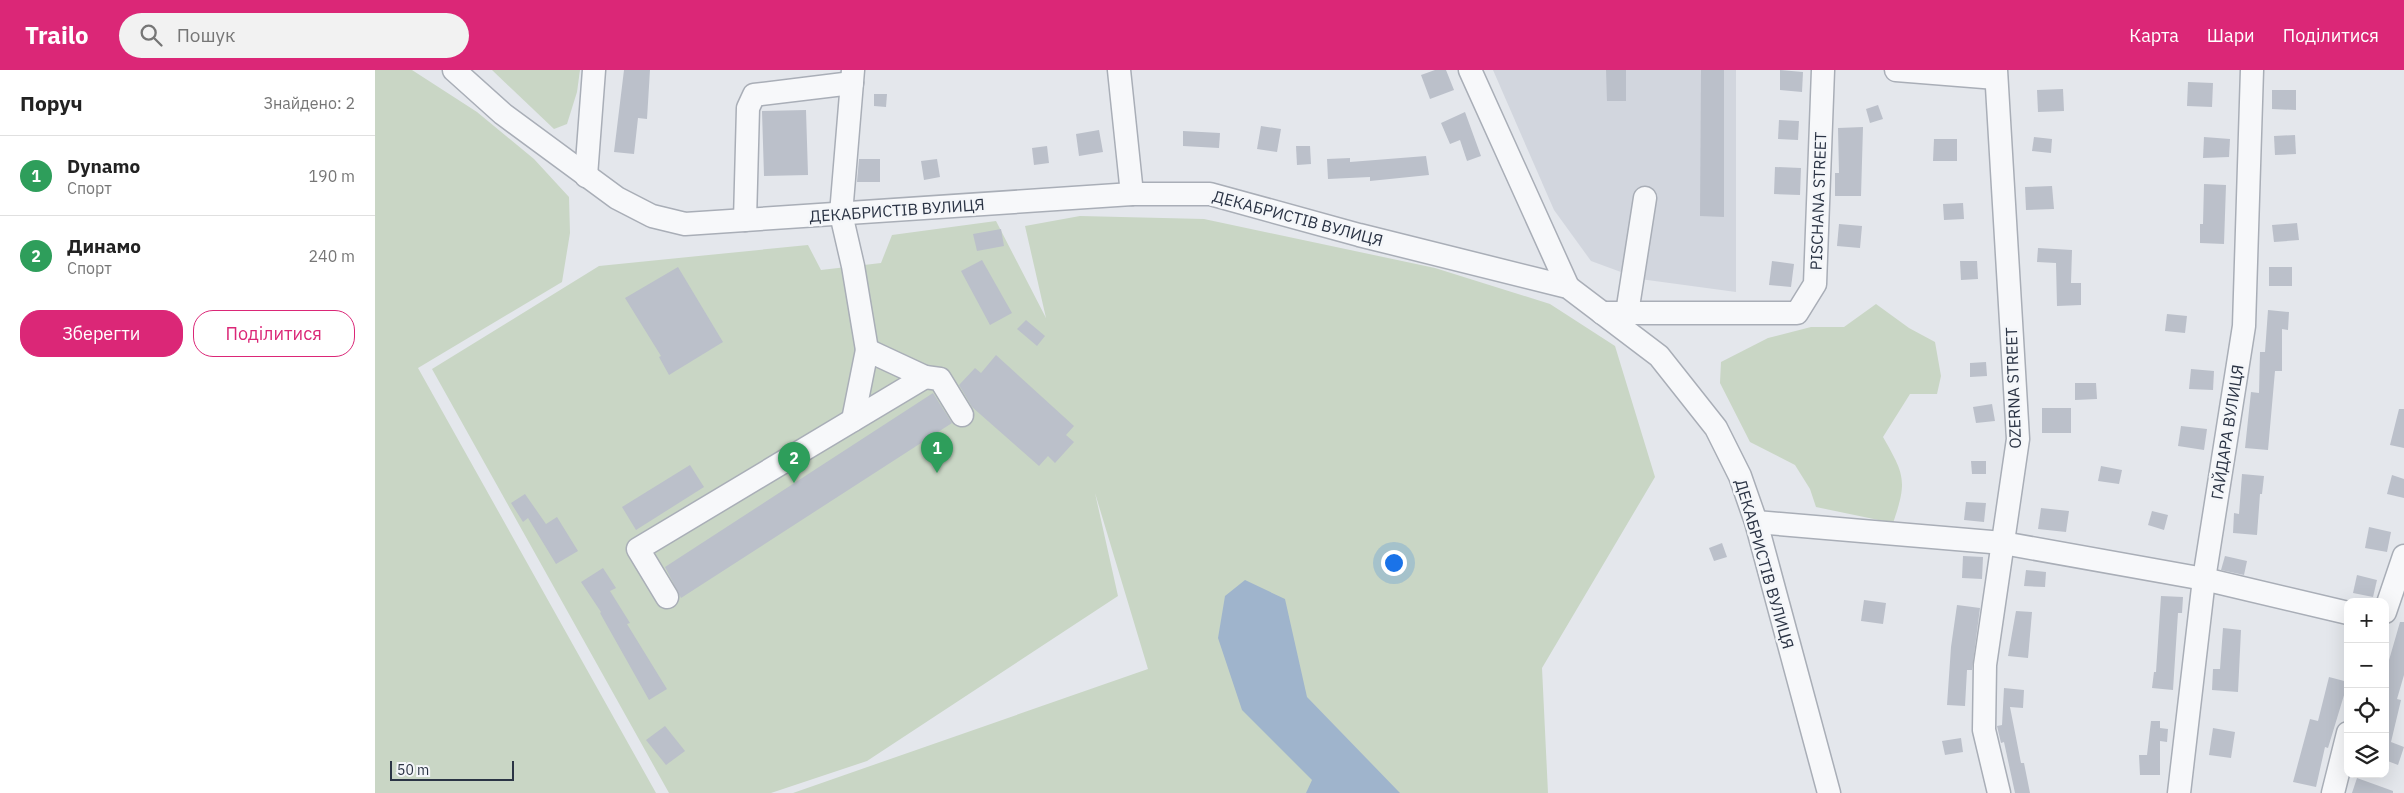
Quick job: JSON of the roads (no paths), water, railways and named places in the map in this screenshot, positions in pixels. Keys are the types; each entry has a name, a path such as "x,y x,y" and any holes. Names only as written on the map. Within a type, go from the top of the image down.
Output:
{"street":[{"name":"ДЕКАБРИСТІВ ВУЛИЦЯ","path":"454,70 503,114 617,198 652,216 685,224 1132,194 1210,194 1359,236 1568,287 1659,356 1716,428 1740,476 1756,522 1829,793"},
{"path":"586,176 594,70"},
{"path":"1119,70 1132,194"},
{"path":"1470,70 1568,287"},
{"name":"PISCHANA STREET","path":"1602,313 1797,313 1815,284 1823,70"},
{"path":"1896,70 1996,74"},
{"name":"ГАЙДАРА ВУЛИЦЯ","path":"2179,793 2204,579 2244,326 2252,70"},
{"name":"OZERNA STREET","path":"1996,74 2018,439 1985,665 1983,730 1999,793"},
{"path":"745,220 749,108 754,95 852,76 841,214 853,266 867,350 853,420"},
{"path":"1627,313 1645,198"},
{"path":"867,350 925,377 940,379 962,415"},
{"path":"667,597 638,549 925,377"},
{"path":"1756,522 2003,543 2204,579 2344,612"},
{"path":"2389,600 2404,556"},
{"path":"2333,793 2344,749"}],"water":[{"path":"1245,580 1285,599 1307,697 1400,793 1306,793 1312,780 1242,710 1218,638 1225,596"}],"place":[{"name":"Dynamo","path":"937,473"},
{"name":"Динамо","path":"794,483"}]}
